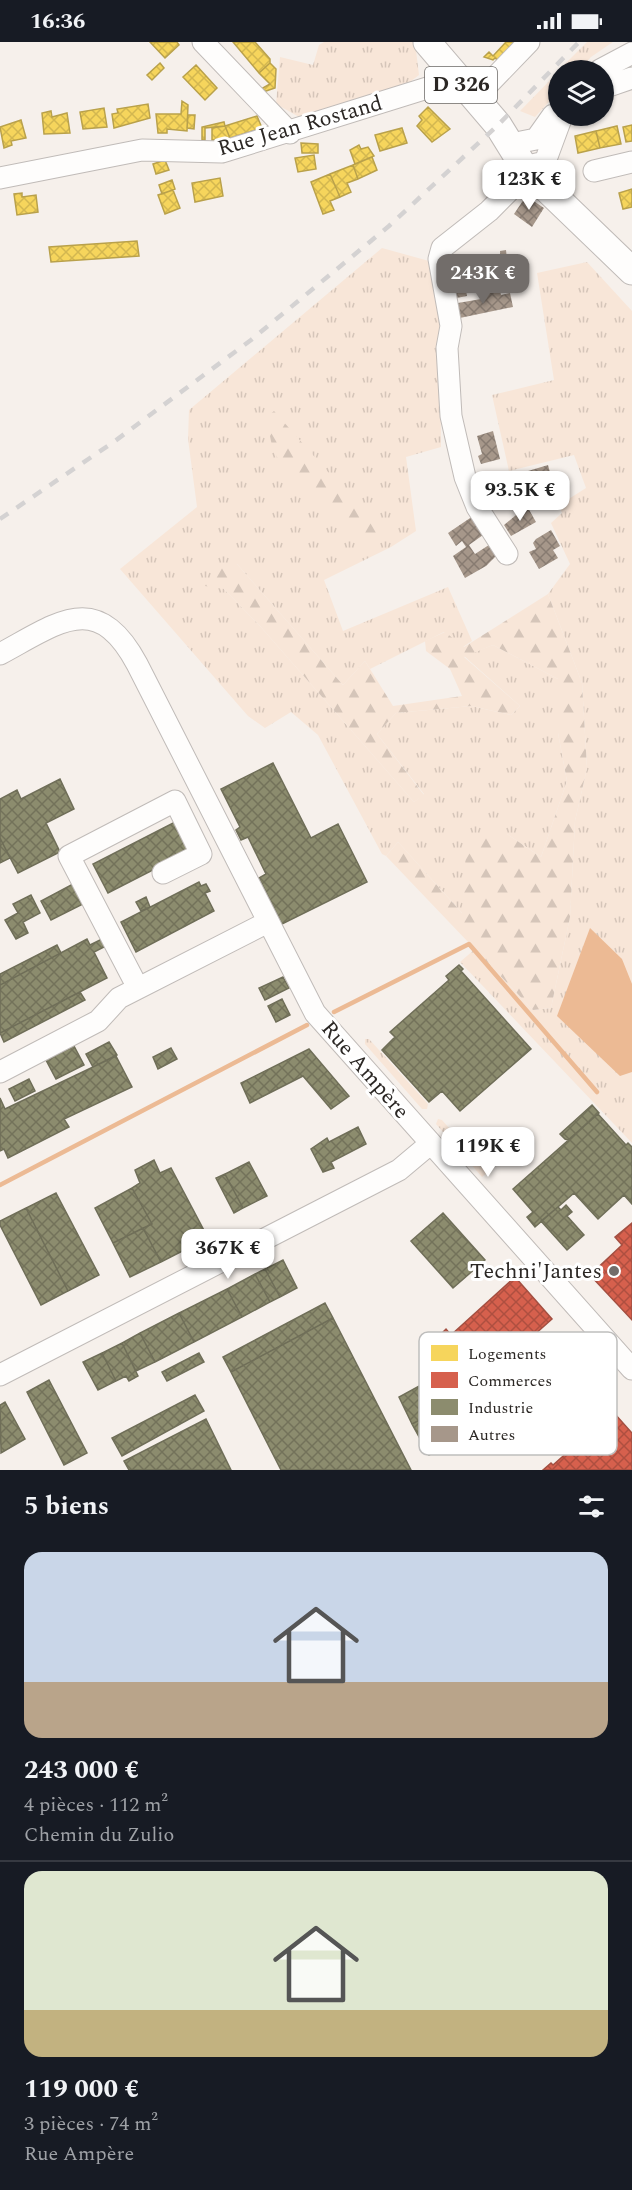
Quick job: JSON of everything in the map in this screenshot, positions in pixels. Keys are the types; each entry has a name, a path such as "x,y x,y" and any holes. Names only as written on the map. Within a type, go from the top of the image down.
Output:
{"main road":[{"name":"D 326","path":"427,42 456,79 632,271"}],"street":[{"path":"203,42 290,133"},
{"path":"474,99 529,42"},
{"path":"614,63 632,53"},
{"path":"614,84 632,78"},
{"name":"Rue Jean Rostand","path":"0,178 142,150 222,152 290,133 456,79"},
{"path":"530,161 536,139 548,122"},
{"path":"507,554 477,507 465,477 451,416 447,348 451,326 439,259 442,248 489,211 555,126"},
{"path":"594,171 632,162"},
{"name":"Rue Ampère","path":"0,654 57,624 70,620 96,621 117,632 137,664 315,1013 430,1144 605,1332"},
{"path":"138,988 69,856 175,801 201,854 164,873"},
{"path":"0,1072 98,1021 119,998 268,922"},
{"path":"0,1375 399,1170 430,1144"},
{"name":"Rue Ampère","path":"617,1345 629,1358"}],"green space":[{"path":"324,42 415,42 419,75 397,92 301,118 276,104 280,57 313,65 319,45"},
{"path":"587,42 613,42 588,60 569,60"},
{"path":"548,82 548,103 535,117 520,111"},
{"path":"382,248 429,261 440,325 441,447 406,457 416,531 391,547 324,580 343,631 448,587 472,641 463,647 444,632 370,669 365,661 343,685 237,564 224,589 260,626 414,802 424,794 377,734 396,713 471,706 511,715 520,706 464,656 493,645 558,679 558,733 567,781 541,857 507,834 464,888 463,914 398,842 386,856 382,854 318,735 291,712 265,728 248,716 120,569 197,507 188,439 189,410"},
{"path":"587,262 632,311 632,1143 460,962 475,949 533,1010 551,1008 570,917 575,821 587,768 582,683 548,594 570,564 551,523 562,513 559,505 586,488 574,455 509,471 492,395 554,380 537,273"},
{"path":"274,411 381,532 367,538 304,490 283,467 271,442 269,432 268,416"},
{"path":"237,564 343,685 365,661 393,706 462,696 450,669 426,651 425,641 445,632 464,647 548,594 582,683 587,768 575,821 570,917 551,1008 533,1010 386,856 398,842 462,913 466,851 479,834 507,834 541,857 567,781 558,733 558,679 493,645 464,657 520,706 511,715 471,706 396,713 377,734 424,795 414,802 260,626 224,589 205,586 216,569"},
{"path":"365,1039 369,1039 428,1104 427,1109 422,1109 365,1044"},
{"path":"438,1119 442,1120 488,1172 482,1177 436,1124"}],"shaded area":[{"path":"590,928 622,959 632,984 632,1072 620,1076 557,1016"}],"building: Logements":[{"path":"150,42 177,42 179,45 165,58"},
{"path":"233,42 255,42 270,59 270,63 259,73"},
{"path":"506,42 522,42 502,64 495,58 493,60 484,57 489,52 493,56"},
{"path":"160,63 164,68 152,80 147,75"},
{"path":"270,63 276,69 275,88 263,92 261,89 270,84 259,73"},
{"path":"196,65 217,88 205,100 183,77"},
{"path":"182,101 188,105 187,131 167,129 167,133 158,133 156,114 181,114"},
{"path":"148,104 150,118 114,128 112,114 118,113 117,109"},
{"path":"428,107 450,129 432,142 417,126 422,120 419,116"},
{"path":"104,108 107,127 83,129 80,112"},
{"path":"51,111 52,117 67,113 70,133 44,134 42,113"},
{"path":"188,115 195,115 194,129 187,128"},
{"path":"257,116 262,128 230,138 225,126"},
{"path":"21,120 26,138 11,141 12,145 4,148 0,127"},
{"path":"224,122 225,126 205,128 205,140 202,140 202,127"},
{"path":"632,125 632,141 626,142 623,127"},
{"path":"225,126 230,138 212,140 212,128"},
{"path":"617,126 621,144 600,148 596,131"},
{"path":"402,128 407,143 380,151 375,135"},
{"path":"596,131 600,148 578,153 575,136"},
{"path":"301,143 318,144 318,153 302,153"},
{"path":"359,145 361,149 368,147 374,156 355,164 350,150"},
{"path":"314,155 316,169 298,172 295,158"},
{"path":"372,157 377,170 358,179 353,165"},
{"path":"165,160 169,170 156,174 153,164"},
{"path":"353,165 358,179 347,183 351,192 340,197 330,174"},
{"path":"330,174 340,197 330,201 334,210 323,214 311,182"},
{"path":"220,178 223,196 195,202 192,183"},
{"path":"172,180 175,189 162,194 159,185"},
{"path":"632,189 632,207 623,209 619,193"},
{"path":"173,190 180,208 165,214 158,195"},
{"path":"22,193 22,197 36,195 38,212 17,215 14,194"},
{"path":"137,241 139,256 51,262 49,247"}],"building: Commerces":[{"path":"632,1223 632,1320 590,1275 622,1245 615,1237"},
{"path":"515,1277 552,1319 537,1332 454,1332"},
{"path":"617,1416 632,1433 632,1470 543,1470 551,1463 553,1465 564,1455 617,1455"}],"building: Industrie":[{"path":"273,763 311,838 338,824 367,882 282,924 259,878 266,874 248,837 241,840 236,830 240,827 221,789"},
{"path":"60,779 74,809 46,823 60,852 18,873 0,838 0,799 17,790 21,799"},
{"path":"179,820 194,849 108,893 93,864"},
{"path":"0,838 10,858 0,863"},
{"path":"199,882 201,886 206,884 210,891 205,893 214,911 136,952 121,922"},
{"path":"73,884 83,904 51,920 41,901"},
{"path":"31,895 40,913 23,922 28,933 16,939 5,920 18,913 13,904"},
{"path":"146,897 150,907 141,911 136,902"},
{"path":"87,939 90,945 102,939 106,946 94,952 107,978 0,1033 0,985"},
{"path":"57,945 61,953 0,985 0,974"},
{"path":"459,965 463,969 461,971 531,1049 460,1111 442,1091 429,1102 382,1050 395,1037 390,1032 449,980 446,976"},
{"path":"283,977 289,988 265,1000 259,988"},
{"path":"80,992 85,1000 4,1042 0,1033"},
{"path":"282,999 290,1015 276,1022 268,1006"},
{"path":"109,1042 117,1055 93,1067 86,1054"},
{"path":"74,1046 84,1065 56,1079 46,1060"},
{"path":"171,1048 177,1059 158,1069 153,1057"},
{"path":"309,1049 349,1096 331,1109 303,1076 250,1103 241,1083"},
{"path":"116,1056 132,1087 64,1119 69,1127 8,1158 4,1149 0,1151 0,1098 5,1109"},
{"path":"29,1079 35,1091 15,1101 9,1089"},
{"path":"592,1105 599,1113 568,1140 565,1139 560,1134"},
{"path":"598,1114 626,1145 628,1143 632,1147 632,1204 624,1195 598,1219 574,1193 535,1227 527,1217 533,1212 513,1189"},
{"path":"358,1127 366,1144 331,1162 334,1168 323,1172 311,1149 327,1138 329,1142"},
{"path":"154,1160 160,1173 171,1168 208,1238 161,1262 143,1228 152,1224 132,1188 140,1183 135,1170"},
{"path":"249,1162 267,1196 243,1208 225,1174"},
{"path":"225,1174 243,1208 234,1213 216,1178"},
{"path":"132,1188 152,1224 113,1243 95,1208"},
{"path":"56,1193 99,1275 68,1291 26,1208"},
{"path":"566,1205 572,1212 567,1216 584,1235 567,1250 541,1221 558,1207 561,1210"},
{"path":"26,1208 68,1291 41,1305 0,1225 0,1221"},
{"path":"443,1213 485,1260 453,1288 411,1241"},
{"path":"143,1228 161,1262 130,1277 113,1243"},
{"path":"283,1260 297,1288 280,1297 265,1269"},
{"path":"265,1269 280,1297 270,1302 255,1274"},
{"path":"255,1274 270,1302 242,1317 227,1289"},
{"path":"227,1289 242,1317 194,1342 179,1313"},
{"path":"325,1303 333,1318 231,1372 223,1357"},
{"path":"179,1313 194,1342 155,1362 140,1333"},
{"path":"333,1318 411,1470 281,1470 231,1372"},
{"path":"140,1333 155,1362 136,1371 122,1343"},
{"path":"122,1343 138,1376 129,1381 126,1376 116,1381 102,1353"},
{"path":"102,1353 116,1381 98,1390 83,1362"},
{"path":"199,1353 204,1362 167,1381 162,1372"},
{"path":"49,1380 87,1453 64,1465 27,1392"},
{"path":"419,1386 419,1420 412,1424 399,1397"},
{"path":"195,1395 204,1411 122,1456 112,1438"},
{"path":"5,1402 25,1439 1,1453 0,1405"},
{"path":"206,1419 231,1470 129,1470 124,1461"},
{"path":"419,1420 419,1437 412,1424"}],"building: Autres":[{"path":"526,196 544,208 532,227 514,214"},
{"path":"506,250 510,288 502,289 500,251"},
{"path":"460,260 467,296 451,299 446,263"},
{"path":"500,290 501,295 510,293 513,307 455,319 452,304 487,298 486,293"},
{"path":"493,431 500,459 481,464 478,456 482,454 477,436"},
{"path":"548,465 551,476 532,485 528,471"},
{"path":"527,506 536,522 511,536 504,525"},
{"path":"476,514 483,535 469,545 475,554 492,543 499,553 486,566 465,578 453,556 466,547 462,541 456,546 448,533"},
{"path":"551,530 560,546 553,550 558,558 539,569 529,552 536,549 533,543 536,539"}],"waterway":[{"path":"334,1012 469,944 597,1092"},
{"path":"0,1185 307,1025"}],"railway":[{"path":"0,519 115,441 251,340 389,226 498,125 579,42"}],"place":[{"name":"Techni'Jantes","path":"614,1271"}]}
